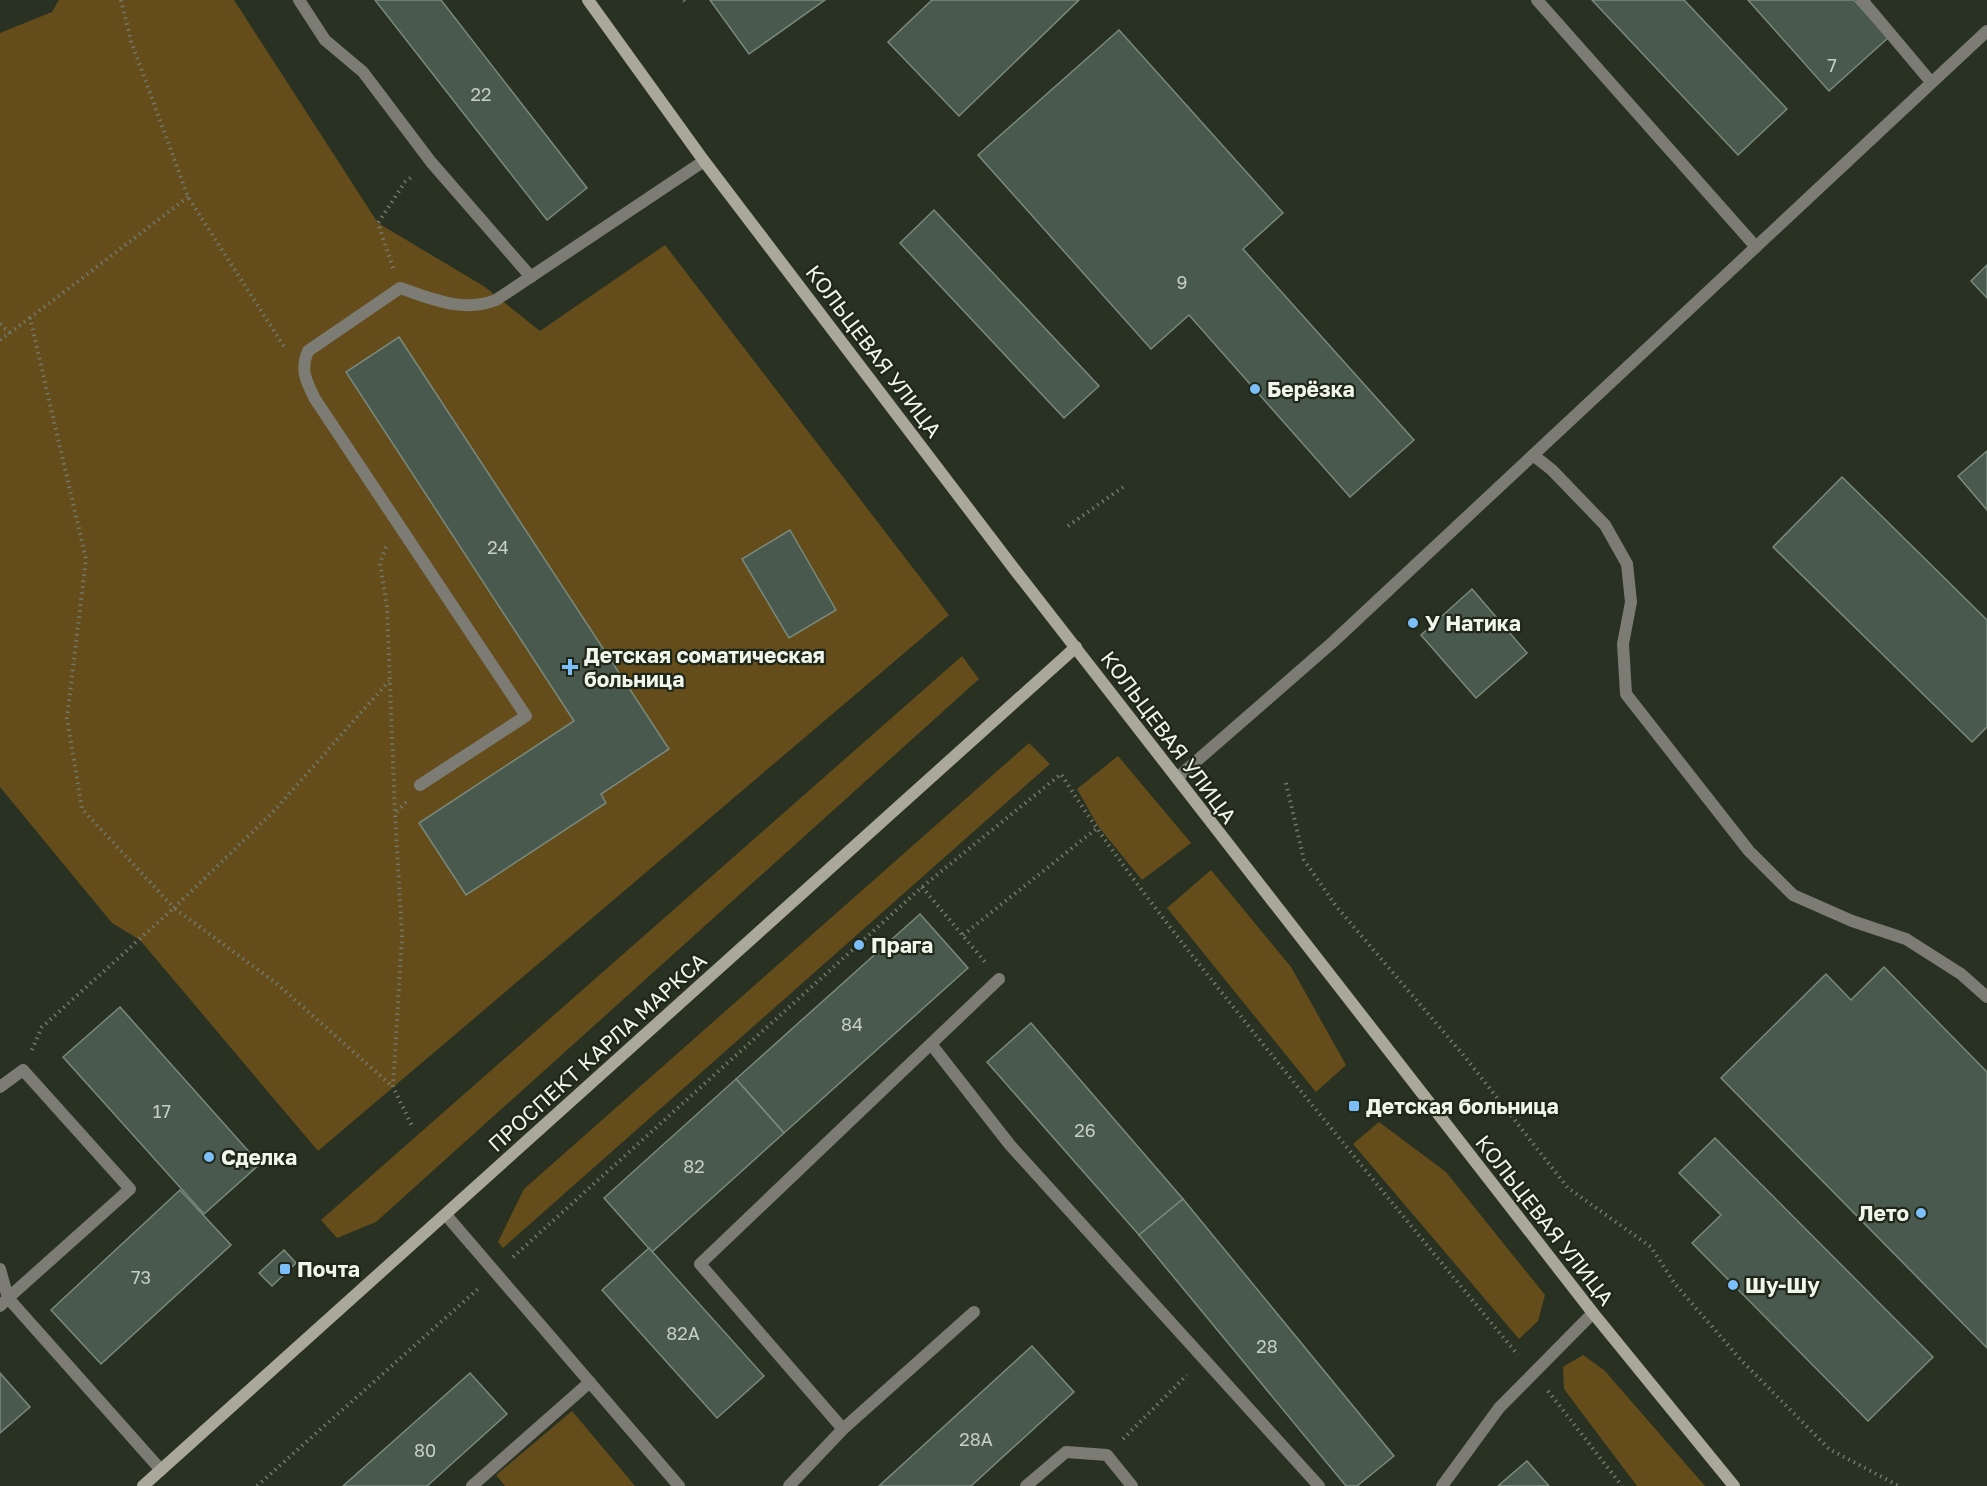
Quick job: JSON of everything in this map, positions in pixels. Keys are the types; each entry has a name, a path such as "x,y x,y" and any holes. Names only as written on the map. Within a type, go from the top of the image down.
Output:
{"main road":[{"name":"КОЛЬЦЕВАЯ УЛИЦА","path":"593,2 704,161 1076,647 1593,1313 1734,1486"},
{"name":"ПРОСПЕКТ КАРЛА МАРКСА","path":"143,1486 1076,647"}],"street":[{"path":"299,0 325,40 363,72 430,162 531,277"},
{"path":"1537,0 1756,247"},
{"path":"1862,0 1931,82"},
{"path":"1177,778 1333,642 1987,31"},
{"path":"420,785 526,716 315,399 304,376 304,362 308,351 400,288 463,307 479,306 496,300 704,161"},
{"path":"1533,455 1552,470 1605,525 1627,564 1631,602 1623,644 1626,694 1749,851 1793,896 1852,921 1906,939 1961,974 1987,997"},
{"path":"843,1429 700,1264 999,979"},
{"path":"931,1044 1010,1145 1319,1486"},
{"path":"0,1087 23,1070 130,1189 4,1302"},
{"path":"446,1215 679,1486"},
{"path":"0,1269 4,1302 161,1470"},
{"path":"789,1486 843,1429 974,1312"},
{"path":"1442,1486 1499,1408 1593,1313"},
{"path":"472,1486 590,1382"},
{"path":"1026,1486 1066,1452 1107,1455 1132,1486"}],"path":[{"path":"121,0 131,41 188,197 304,376"},
{"path":"400,288 378,223 405,182 430,162"},
{"path":"0,340 188,197"},
{"path":"30,318 86,559 66,718 82,809 174,908 276,983 393,1087 413,1128"},
{"path":"0,324 10,333"},
{"path":"1068,526 1126,485"},
{"path":"393,1087 402,936 388,681 387,607 380,563 397,519"},
{"path":"23,1070 42,1028 174,908 272,813 388,681"},
{"path":"257,1486 922,887 1061,774 1096,829 1144,896 1374,1183 1533,1372 1622,1486"},
{"path":"1286,783 1304,860 1336,906 1465,1057 1568,1188 1651,1247 1675,1284 1741,1360 1829,1449 1899,1486"},
{"path":"395,814 420,785"},
{"path":"963,935 1096,829"},
{"path":"922,887 999,979"},
{"path":"1107,1455 1203,1359"}],"shaded area":[{"path":"59,0 234,0 378,223 485,287 540,331 665,245 949,615 318,1151 140,940 112,923 0,787 0,33 52,12"},
{"path":"962,656 979,679 376,1222 337,1238 321,1220"},
{"path":"1029,743 1050,764 503,1248 498,1242 524,1189"},
{"path":"1118,756 1191,843 1142,880 1098,826 1077,789"},
{"path":"1211,870 1291,967 1346,1065 1316,1092 1167,908"},
{"path":"1379,1122 1446,1172 1545,1295 1538,1321 1519,1339 1353,1144"},
{"path":"1583,1355 1604,1370 1705,1486 1637,1486 1564,1389 1563,1367"},
{"path":"572,1411 635,1486 505,1486 496,1475"}],"building":[{"path":"375,0 441,0 587,188 547,220"},
{"path":"710,0 825,0 749,54"},
{"path":"932,0 1079,0 959,116 888,42"},
{"path":"1592,0 1684,0 1787,109 1738,155"},
{"path":"1748,0 1854,0 1888,38 1829,91"},
{"path":"1119,30 1283,213 1243,249 1414,440 1350,497 1189,315 1151,349 978,155"},
{"path":"934,210 1099,386 1064,418 900,243"},
{"path":"1987,265 1987,298 1971,281"},
{"path":"399,337 669,749 601,794 606,803 466,895 419,823 574,721 346,372"},
{"path":"1987,451 1987,510 1958,476"},
{"path":"1842,477 1987,620 1987,727 1972,742 1773,547"},
{"path":"790,530 836,610 789,638 742,559"},
{"path":"1472,589 1527,653 1476,698 1421,635"},
{"path":"920,914 968,968 784,1133 736,1079"},
{"name":"Лето","path":"1884,967 1987,1072 1987,1348 1721,1078 1826,974 1851,1000"},
{"path":"120,1007 260,1164 204,1214 63,1057"},
{"path":"1031,1023 1183,1199 1139,1235 987,1062"},
{"path":"736,1079 784,1133 652,1252 604,1198"},
{"path":"1715,1138 1933,1357 1868,1421 1692,1243 1721,1215 1679,1173"},
{"path":"180,1190 231,1245 101,1364 51,1310"},
{"path":"1183,1199 1394,1456 1357,1486 1346,1486 1139,1235"},
{"path":"649,1248 764,1376 717,1418 602,1290"},
{"path":"284,1250 296,1263 272,1286 259,1273"},
{"path":"1032,1346 1074,1392 971,1486 879,1486"},
{"path":"0,1373 30,1407 0,1433"},
{"path":"470,1373 507,1414 427,1486 343,1486"},
{"path":"1527,1461 1549,1486 1498,1486"}],"place":[{"name":"Берёзка","path":"1255,389"},
{"name":"У Натика","path":"1413,623"},
{"name":"Детская соматическая больница","path":"570,667"},
{"name":"Прага","path":"859,945"},
{"name":"Детская больница","path":"1354,1106"},
{"name":"Сделка","path":"209,1157"},
{"name":"Лето","path":"1921,1213"},
{"name":"Почта","path":"285,1269"},
{"name":"Шу-Шу","path":"1733,1285"}]}
